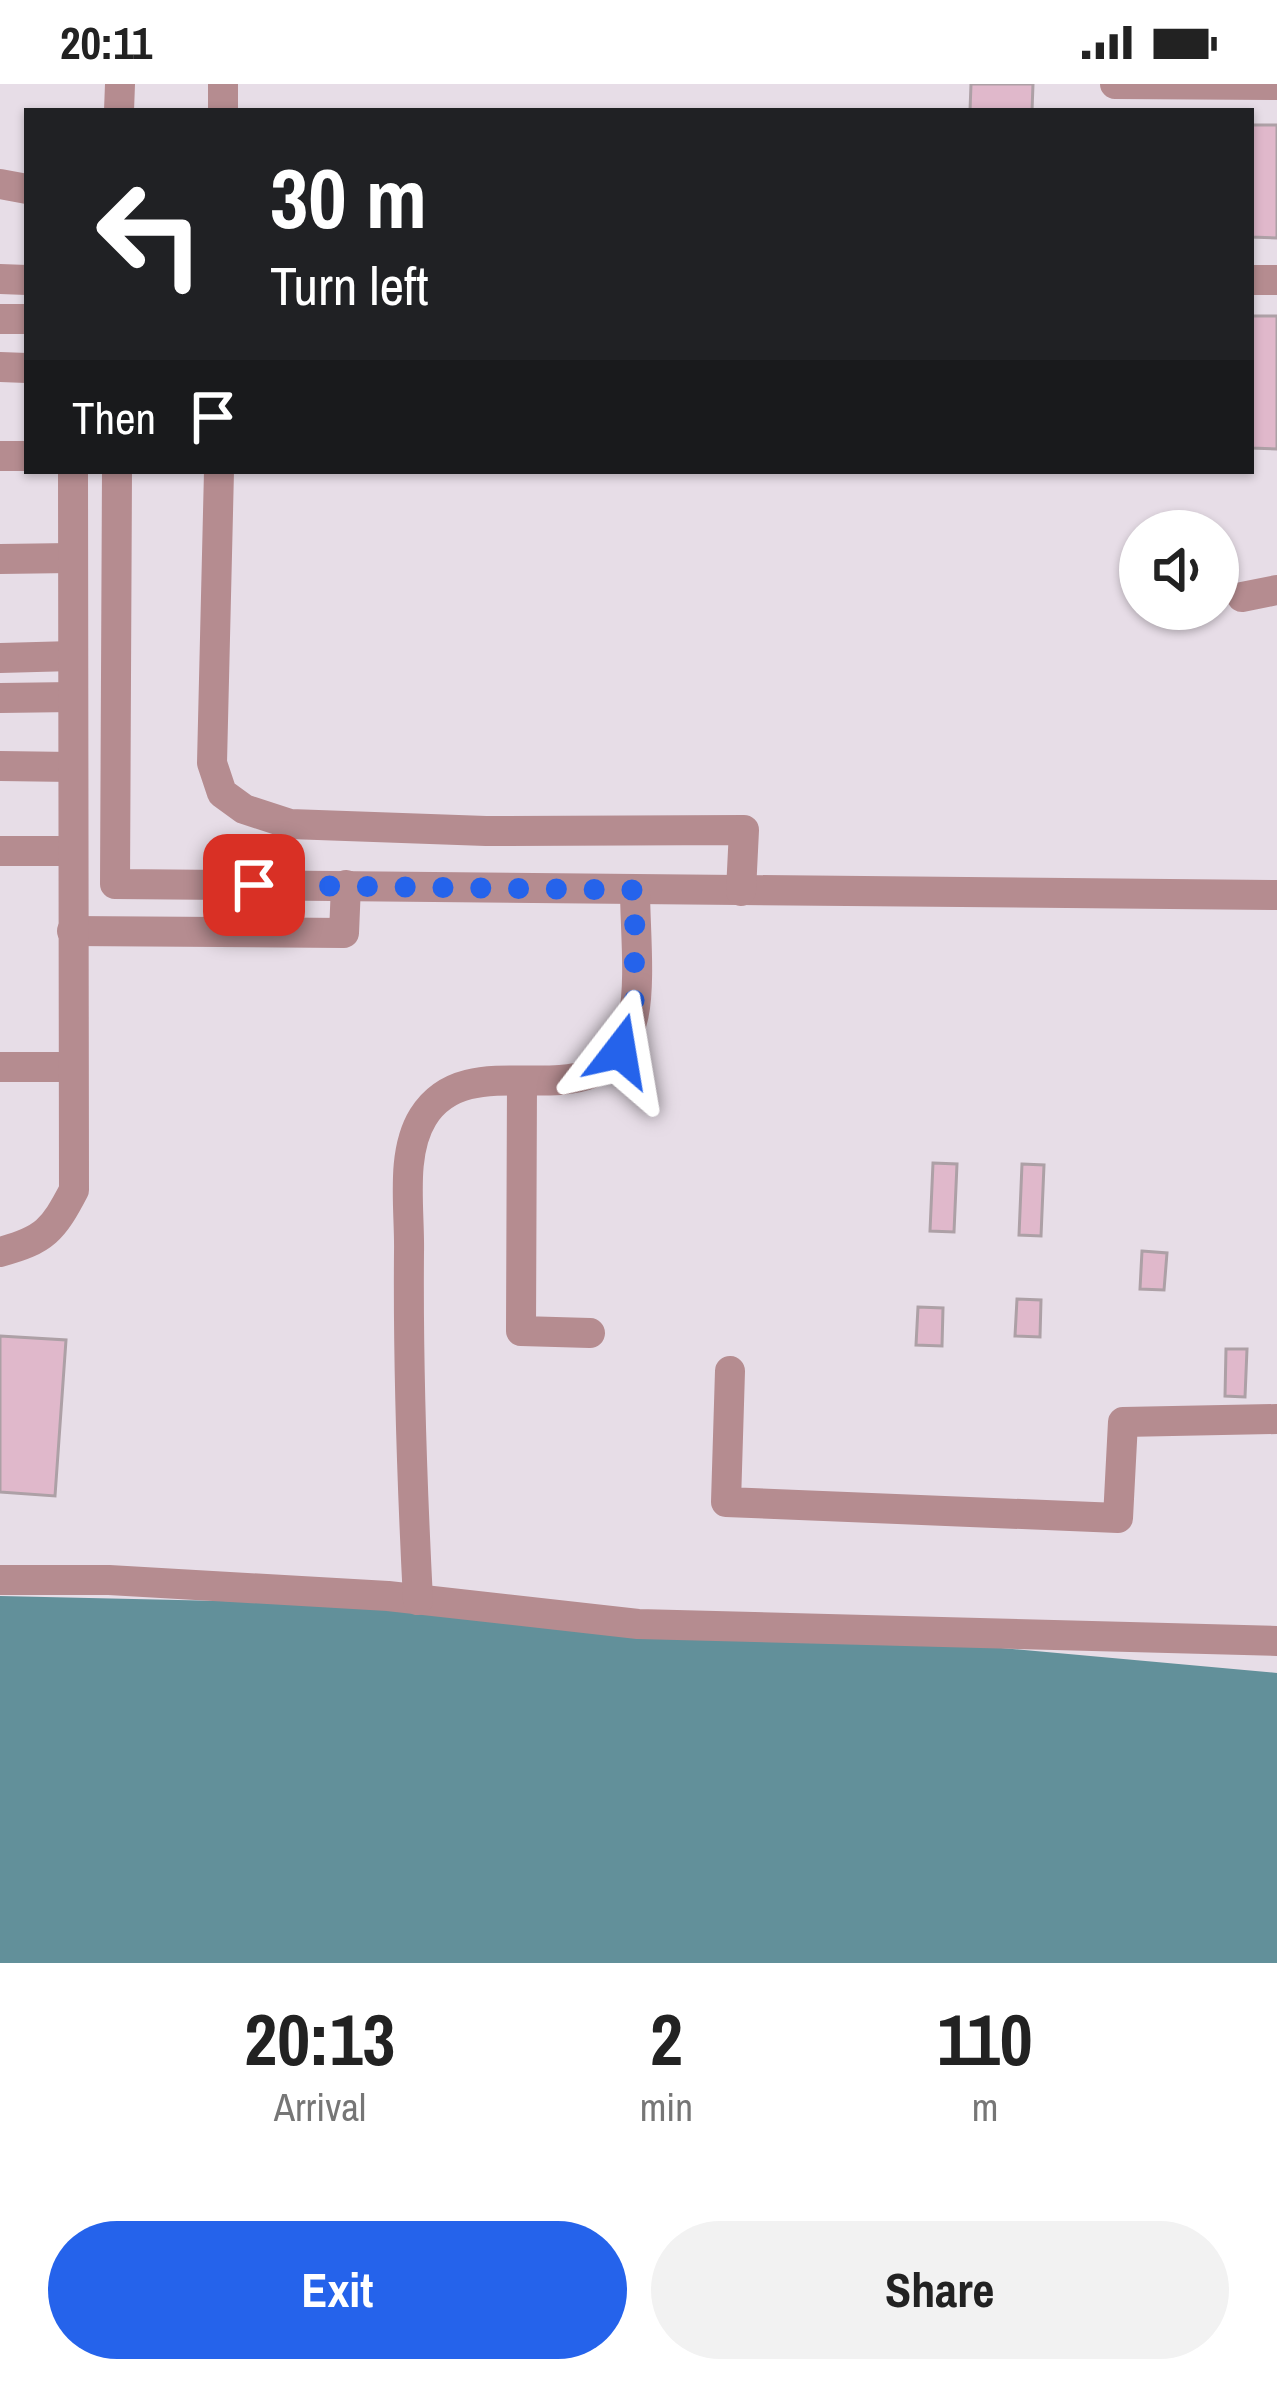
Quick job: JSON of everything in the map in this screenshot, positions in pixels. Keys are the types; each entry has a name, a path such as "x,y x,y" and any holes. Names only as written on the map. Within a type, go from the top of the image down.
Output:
{"street":[{"path":"1115,84 1277,86"},
{"path":"0,1252 28,1245 53,1229 74,1190 70,1067 73,474"},
{"path":"117,474 115,884 1277,895"},
{"path":"219,474 212,763 222,793 244,809 290,824 486,831 744,830 741,891"},
{"path":"0,559 71,559"},
{"path":"1242,597 1277,590"},
{"path":"0,658 73,656"},
{"path":"0,698 73,697"},
{"path":"0,766 72,767"},
{"path":"0,851 72,850"},
{"path":"72,931 344,933 346,885"},
{"path":"418,1600 408,1396 410,1143 434,1101 452,1088 478,1082 580,1079 602,1071 620,1051 634,1016 635,890"},
{"path":"0,1067 70,1067"},
{"path":"522,1081 521,1330 590,1333"},
{"path":"730,1371 726,1502 1118,1518 1123,1422 1277,1419"},
{"path":"0,1580 109,1580 418,1600 638,1624 1277,1641"}],"water":[{"path":"0,1596 570,1609 1277,1673 1277,1963 0,1963"}],"building":[{"path":"971,84 1033,84 1032,108 970,108"},
{"path":"1254,125 1277,125 1277,238 1254,237"},
{"path":"1254,316 1277,316 1277,449 1254,448"},
{"path":"933,1163 957,1164 954,1232 930,1231"},
{"path":"1022,1164 1044,1165 1041,1236 1019,1235"},
{"path":"1142,1251 1167,1253 1164,1290 1140,1289"},
{"path":"1017,1299 1041,1300 1040,1337 1015,1336"},
{"path":"918,1307 943,1308 942,1346 916,1345"},
{"path":"0,1336 66,1340 55,1496 0,1492"},
{"path":"1226,1349 1247,1349 1245,1397 1225,1396"}],"route":[{"path":"254,885 635,890 634,1016 620,1051"}]}
